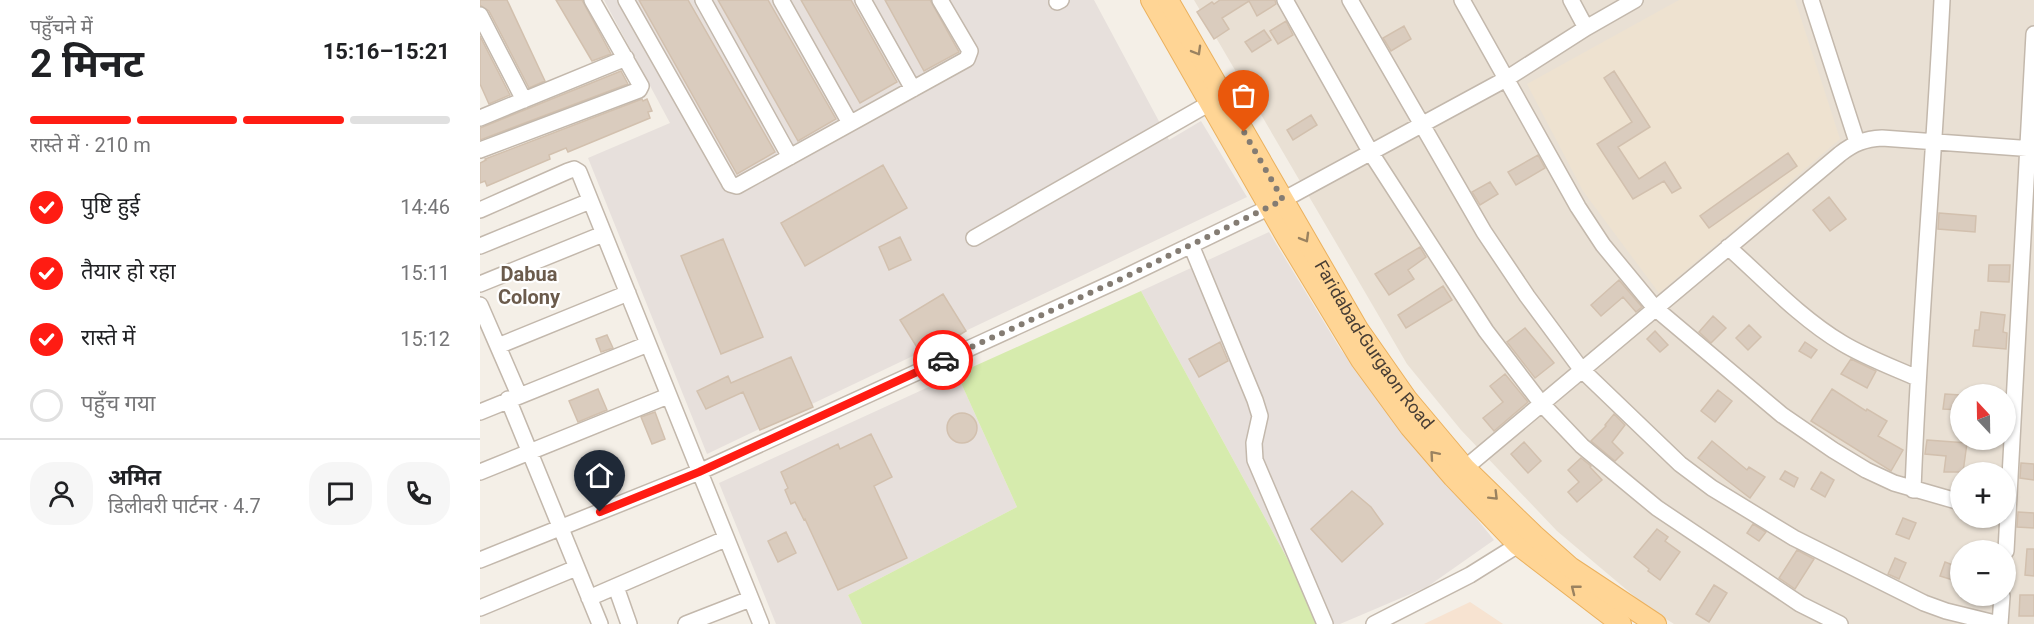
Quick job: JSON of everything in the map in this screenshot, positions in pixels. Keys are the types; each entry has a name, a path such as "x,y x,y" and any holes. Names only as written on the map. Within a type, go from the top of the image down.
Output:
{"main road":[{"name":"Faridabad-Gurgaon Road","path":"1151,0 1210,103 1358,329 1407,399 1526,540 1656,624"},
{"name":"Faridabad-Gurgaon Road","path":"1168,0 1361,360 1410,427 1453,477 1621,624"}],"street":[{"path":"480,150 639,90 640,86 626,58 592,0"},
{"path":"626,0 730,184 738,186 970,56 970,51 940,0"},
{"path":"703,0 790,157"},
{"path":"781,0 850,123"},
{"path":"863,0 913,89"},
{"path":"1285,0 1371,153 1486,331 1540,403 1582,446 1657,508 1800,604 1840,624"},
{"path":"1350,0 1501,259 1581,369 1680,464 1712,488 1776,527 1924,603 1946,611 2000,624 2001,606"},
{"path":"1462,0 1578,207 1603,244 1655,308 1802,430 1866,470 1913,490 1950,499"},
{"path":"1571,0 1586,28"},
{"path":"480,560 699,472 1123,278 1276,203 1371,153 1506,79 1586,28 1609,6 1635,0"},
{"path":"1812,0 1857,142"},
{"path":"1913,490 1917,378 1935,142 1942,0"},
{"path":"480,15 524,100"},
{"path":"2010,462 2031,149 2034,34"},
{"path":"480,118 626,58"},
{"path":"974,238 1210,103"},
{"path":"1465,468 1540,403 1857,142 1882,138 2031,149"},
{"path":"480,210 574,169 582,176 603,234 761,624"},
{"path":"480,246 591,201"},
{"path":"480,284 603,234"},
{"path":"1191,245 1256,400 1260,416 1254,443 1255,460 1325,624"},
{"path":"1728,247 1798,310 1833,337 1917,378"},
{"path":"498,346 628,293"},
{"path":"480,305 498,346 530,452 600,624"},
{"path":"481,408 648,344"},
{"path":"480,472 669,396"},
{"path":"589,598 725,539"},
{"path":"1374,624 1470,575 1526,540"},
{"path":"480,608 576,568"},
{"path":"616,587 630,624"},
{"path":"686,624 750,598"}],"shaded area":[{"path":"604,0 1094,0 1169,140 1201,121 1247,197 707,454 588,158 670,123"},
{"path":"1194,0 2034,0 2034,624 1674,624 1647,607 1557,531 1461,430 1407,364"},
{"path":"1679,0 1795,0 1840,139 1659,293 1583,191 1527,84"},
{"path":"1269,232 1341,350 1494,540 1427,587 1340,624 1323,624 1141,291"},
{"path":"957,374 1017,507 848,595 862,624 776,624 719,483"},
{"path":"1470,602 1503,624 1424,624"}],"green space":[{"path":"1141,291 1323,624 862,624 848,595 1017,507 957,374"}],"building":[{"path":"480,0 507,0 545,81 529,88 489,11 480,5"},
{"path":"556,0 582,0 611,54 592,61"},
{"path":"639,0 688,0 775,152 737,174"},
{"path":"718,0 768,0 836,119 798,141"},
{"path":"801,0 851,0 897,82 860,103"},
{"path":"885,0 930,0 959,52 924,71"},
{"path":"1220,0 1275,0 1276,4 1257,16 1249,1 1222,18 1229,29 1214,39 1197,12 1212,2 1214,4"},
{"path":"1286,21 1293,35 1278,44 1270,31"},
{"path":"1404,26 1411,39 1391,51 1383,38"},
{"path":"1264,30 1271,40 1252,52 1245,42"},
{"path":"480,36 510,95 489,104 480,84"},
{"path":"621,71 628,84 480,140 480,128"},
{"path":"1614,71 1650,127 1618,147 1639,179 1665,162 1681,188 1672,193 1664,181 1633,199 1597,144 1632,122 1604,78"},
{"path":"642,99 643,101 647,99 652,111 648,112 650,118 568,152 566,148 549,155 550,159 487,186 485,181 480,183 480,163 485,159"},
{"path":"1311,115 1317,125 1293,140 1287,130"},
{"path":"1788,153 1797,166 1709,228 1700,216"},
{"path":"1538,155 1545,168 1516,185 1508,172"},
{"path":"883,165 907,208 805,266 781,223"},
{"path":"1490,182 1498,194 1480,205 1472,192"},
{"path":"1829,197 1846,219 1830,231 1813,210"},
{"path":"1939,213 1976,216 1975,232 1938,229"},
{"path":"900,237 911,260 889,270 879,247"},
{"path":"723,239 763,337 721,354 681,256"},
{"path":"1420,247 1426,257 1408,270 1414,279 1389,295 1375,274"},
{"path":"1989,265 2010,265 2009,282 1988,281"},
{"path":"1619,280 1642,307 1636,312 1623,297 1601,316 1591,305"},
{"path":"1443,286 1452,300 1406,328 1398,315"},
{"path":"943,294 966,331 923,357 900,320"},
{"path":"1981,312 2005,315 2003,332 2007,333 2006,349 1973,346 1975,330 1979,330"},
{"path":"1713,316 1726,328 1711,343 1699,332"},
{"path":"1749,325 1761,337 1748,350 1736,338"},
{"path":"1525,328 1554,363 1535,378 1507,342"},
{"path":"1655,331 1668,345 1660,352 1647,339"},
{"path":"607,335 613,348 601,352 596,339"},
{"path":"1220,342 1228,361 1199,377 1189,359"},
{"path":"1805,342 1817,350 1811,358 1799,351"},
{"path":"791,357 813,407 760,430 743,392 706,409 697,391 728,376 731,383"},
{"path":"1851,359 1876,371 1867,388 1841,374"},
{"path":"1505,374 1528,402 1494,431 1483,418 1503,402 1490,386"},
{"path":"598,389 607,410 578,422 569,401"},
{"path":"1832,389 1866,411 1867,409 1887,421 1878,436 1903,450 1891,471 1811,421"},
{"path":"1718,390 1732,401 1715,422 1701,411"},
{"path":"1945,394 1950,394 1950,409 1943,409"},
{"path":"655,412 665,439 652,444 641,417"},
{"path":"962,413 973,417 977,428 973,439 962,443 951,439 947,428 951,417"},
{"path":"1614,414 1625,425 1612,442 1623,453 1615,461 1591,441"},
{"path":"871,434 892,477 874,486 907,558 838,590 805,519 795,502 791,504 785,490 788,488 781,472 838,444 840,449"},
{"path":"1927,440 1950,442 1950,450 1966,450 1964,462 1950,462 1950,472 1944,472 1946,456 1925,454"},
{"path":"1712,441 1747,470 1749,467 1765,477 1750,498 1698,458"},
{"path":"1524,442 1541,461 1528,473 1511,454"},
{"path":"1581,458 1602,480 1577,502 1568,492 1579,482 1568,470"},
{"path":"2021,463 2034,464 2034,480 2020,478"},
{"path":"1785,471 1798,478 1794,487 1780,479"},
{"path":"1821,472 1834,480 1825,497 1811,489"},
{"path":"1352,491 1371,507 1383,524 1342,562 1311,529"},
{"path":"2018,512 2034,513 2034,528 2017,527"},
{"path":"1903,518 1916,523 1909,539 1896,534"},
{"path":"1753,524 1766,532 1759,541 1747,533"},
{"path":"1657,529 1668,537 1665,541 1680,552 1660,580 1634,557"},
{"path":"786,532 796,553 778,562 768,541"},
{"path":"2027,549 2034,549 2034,576 2025,575"},
{"path":"1797,550 1814,559 1795,589 1779,578"},
{"path":"1895,558 1906,563 1899,579 1888,574"},
{"path":"1945,562 1950,564 1950,579 1940,576"},
{"path":"1714,585 1727,593 1709,622 1696,614"},
{"path":"2020,595 2034,595 2034,616 2019,616"}],"way so far":[{"path":"943,360 1123,278 1283,200 1244,132"}],"district":[{"name":"Dabua Colony","path":"529,286"}],"route":[{"path":"600,512 699,472 943,360"}]}
